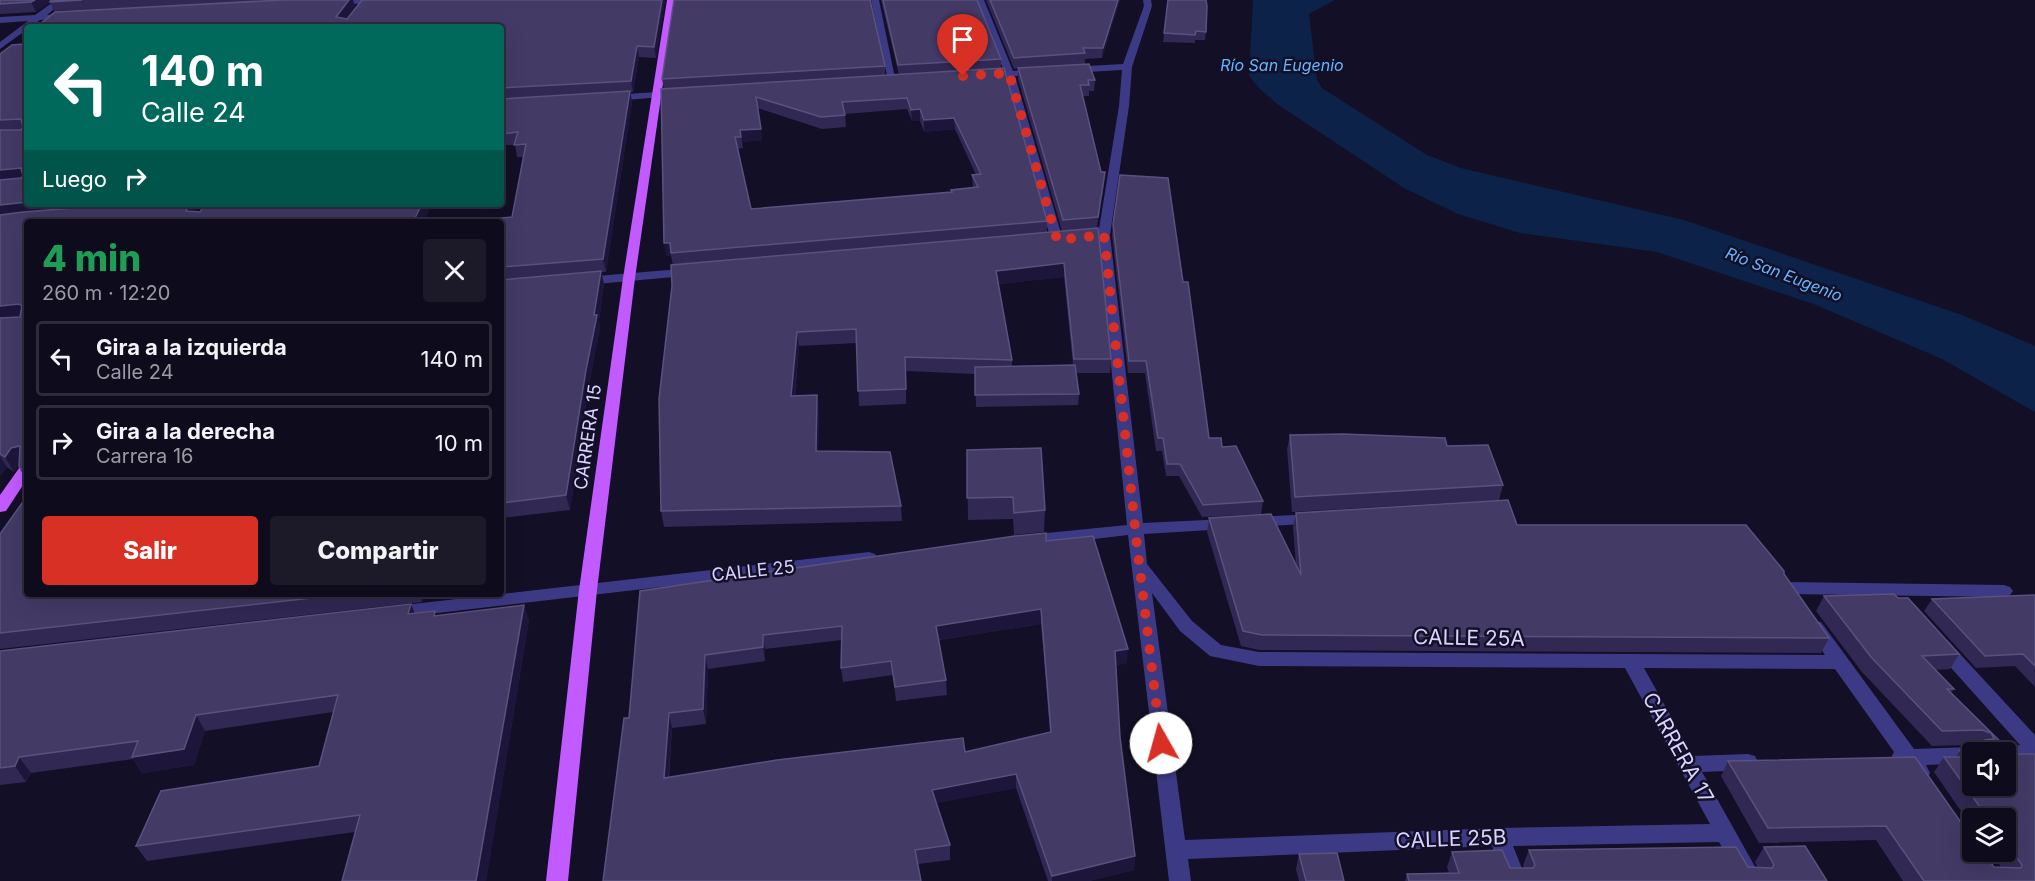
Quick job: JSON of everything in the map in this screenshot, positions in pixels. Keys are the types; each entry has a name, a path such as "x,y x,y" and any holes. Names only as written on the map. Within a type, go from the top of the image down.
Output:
{"main road":[{"name":"CARRERA 15","path":"557,881 588,590 629,278 671,0"},
{"path":"359,10 366,1"},
{"path":"0,507 24,471"}],"street":[{"path":"30,24 61,0"},
{"path":"319,4 391,0"},
{"path":"875,0 893,81"},
{"path":"980,0 1009,73 1057,240"},
{"path":"1147,0 1148,6 1127,67 1124,106 1098,236 1180,881"},
{"path":"0,20 73,16"},
{"path":"0,46 24,28"},
{"path":"1056,71 1127,67"},
{"path":"974,75 1044,71"},
{"path":"881,81 905,80"},
{"path":"601,99 681,94"},
{"path":"164,209 188,207"},
{"path":"571,282 700,272"},
{"path":"1016,542 1135,529 1334,517"},
{"name":"CALLE 25","path":"376,614 885,557"},
{"name":"CALLE 25A","path":"1139,564 1186,626 1216,651 1259,659 1840,662"},
{"path":"1934,793 1787,588 2004,591"},
{"path":"1891,589 1907,607"},
{"path":"1931,633 2035,750"},
{"name":"CARRERA 17","path":"1631,662 1752,881"},
{"path":"2016,752 2035,750"},
{"path":"1886,758 1962,755"},
{"path":"1687,764 1769,761"},
{"name":"CALLE 25B","path":"1175,850 1500,837 1726,833"},
{"path":"1500,837 1516,881"}],"water":[{"name":"Río San Eugenio","path":"1253,0 1335,0 1309,14 1317,80 1322,88 1427,155 1461,168 1684,220 1962,315 2035,346 2035,412 1942,359 1816,305 1657,252 1520,233 1458,214 1404,188 1277,104 1249,76"}],"building":[{"path":"0,0 35,0 0,4"},
{"path":"51,0 82,0 50,2"},
{"path":"282,0 349,0 336,17 347,19 362,0 662,0 654,47 637,46 631,81 504,88 504,24 40,24 55,12"},
{"path":"674,0 870,0 885,66 662,79"},
{"path":"883,0 977,0 1001,59 898,65"},
{"path":"990,0 1118,0 1103,48 1083,48 1085,53 1014,58"},
{"path":"1168,0 1206,0 1206,32 1196,31 1195,35 1164,33"},
{"path":"24,44 24,202 0,205 0,180 23,176 21,168 0,170 0,130 21,130 23,127 21,119 0,120 0,54 12,45"},
{"path":"1089,64 1095,80 1088,80 1089,85 1080,85 1101,172 1105,172 1098,217 1063,220 1018,68"},
{"path":"1004,68 1047,221 671,253 670,243 664,243 661,89","holes":["756,97 821,117 845,115 842,102 907,98 911,110 920,109 924,120 954,118 981,174 972,175 978,187 951,190 952,192 751,209 735,137 741,137 740,130 761,129"]},
{"path":"630,91 603,259 504,267 504,219 490,219 512,217 526,144 514,145 518,132 504,134 504,99"},
{"path":"1120,175 1168,178 1183,282 1188,282 1209,438 1221,438 1222,447 1236,446 1263,501 1203,505 1180,464 1167,464 1163,438 1158,438 1146,361 1129,361 1113,224"},
{"path":"87,207 188,207 186,211 200,212 203,207 420,207 414,219 24,219 24,471 19,467 20,446 11,448 5,457 0,454 0,318 20,317 22,306 19,304 0,306 0,215"},
{"path":"1098,228 1111,359 1074,359 1064,263 996,271 1012,360 905,357 906,389 858,391 856,329 797,332 791,396 817,395 816,451 890,452 901,506 661,511 659,399 672,286 671,265"},
{"path":"601,271 594,315 597,315 566,495 504,503 504,280"},
{"path":"1075,365 1079,394 975,395 975,367"},
{"path":"1343,434 1445,438 1447,446 1488,445 1503,485 1295,497 1290,435"},
{"path":"1041,448 1045,510 1014,513 1013,497 967,498 967,450"},
{"path":"24,500 24,597 320,597 0,633 0,534"},
{"path":"1508,500 1517,525 1746,525 1784,571 1829,638 1262,635 1243,631 1209,518 1271,514 1301,575 1296,513"},
{"path":"1046,533 1046,541 1093,536 1128,649 1115,651 1120,737 1135,856 1052,876 1016,774 932,790 950,845 915,850 921,881 603,881 624,718 629,718 640,591","holes":["1041,609 1051,732 965,752 963,738 777,760 664,778 669,713 703,709 705,655 763,647 763,635 842,626 841,668 891,661 895,687 946,680 936,626"]},
{"path":"1894,594 1898,598 1908,598 1959,654 1922,656 1954,689 1947,689 2001,742 1985,742 1985,740 1994,739 1991,733 1982,730 1942,731 1871,657 1824,596"},
{"path":"2035,595 2035,666 2023,654 1985,656 1932,599"},
{"path":"411,604 408,614 435,611 434,616 524,605 476,881 342,881 360,815 136,846 161,791 319,766 338,695 196,715 184,749 132,757 138,741 19,757 15,766 0,768 0,651"},
{"path":"2016,754 2035,754 2035,881 1924,881 1886,826 1768,828 1728,761 1915,757 1962,824 1962,862 1990,862 1994,867 2021,868 2022,865 2016,856 2016,808 1981,808 1972,796 2016,796"},
{"path":"1944,757 1962,757 1962,782"},
{"path":"1805,846 1827,881 1409,881 1407,874 1459,873 1452,852 1502,850 1510,868 1533,868 1535,865 1529,850 1736,847 1748,867 1772,868 1774,865 1764,847"},
{"path":"1337,853 1344,881 1306,881 1299,854"}],"route":[{"path":"963,76 1009,73 1057,240 1104,235 1137,546 1161,743"}]}
